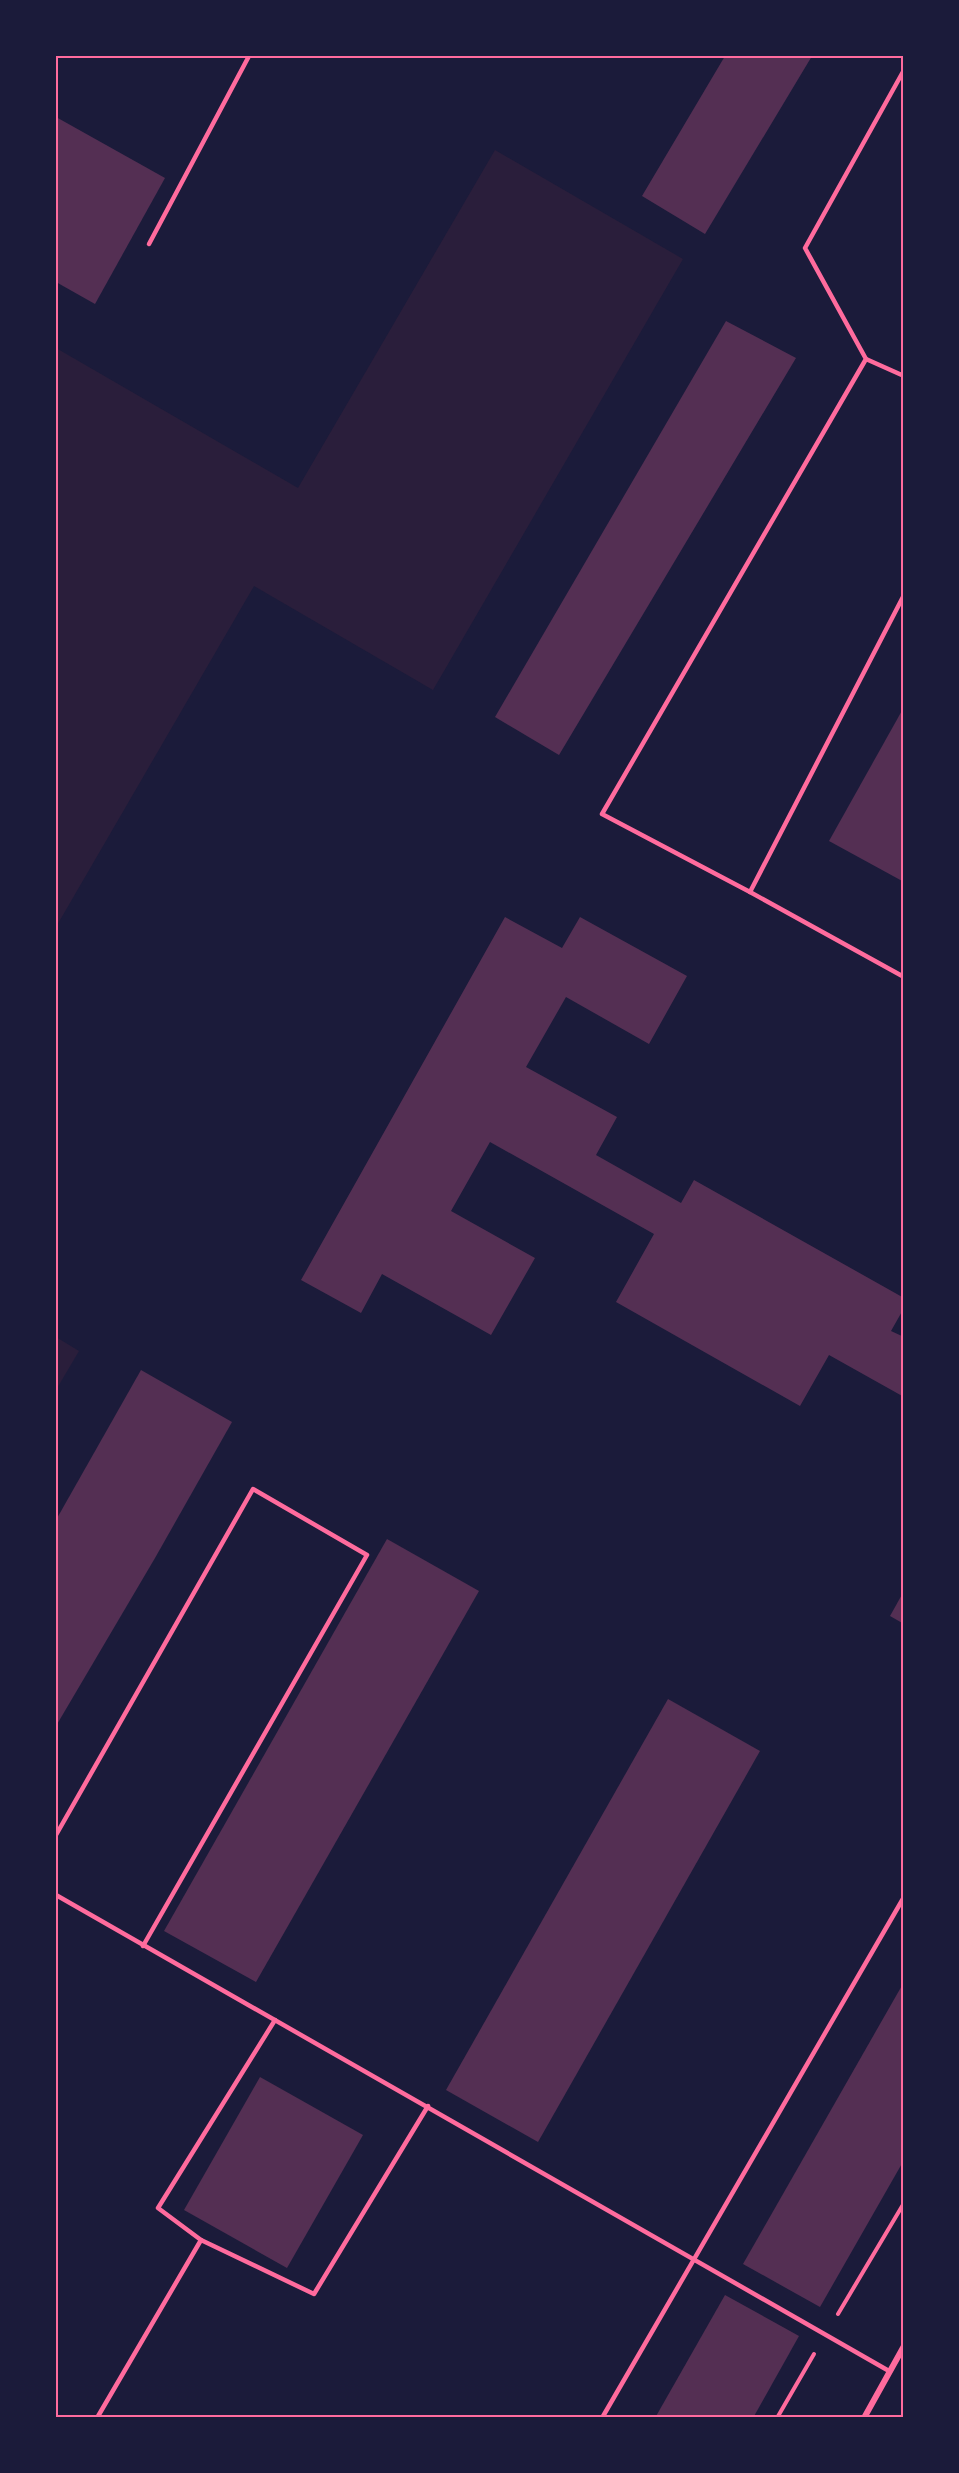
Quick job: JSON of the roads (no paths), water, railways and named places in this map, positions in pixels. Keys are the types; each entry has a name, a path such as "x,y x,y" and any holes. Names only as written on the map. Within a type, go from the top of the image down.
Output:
{"street":[{"path":"864,2418 903,2346"}],"lane":[{"path":"149,244 249,56"},
{"path":"903,70 805,248 866,359 903,376"},
{"path":"866,359 602,814 750,892 903,977"},
{"path":"750,892 903,595"},
{"path":"56,1835 253,1489 367,1555 143,1946"},
{"path":"56,1895 889,2371"},
{"path":"602,2418 903,1897"},
{"path":"274,2020 158,2208 201,2240 314,2294 428,2106"},
{"path":"97,2418 201,2240"}]}
